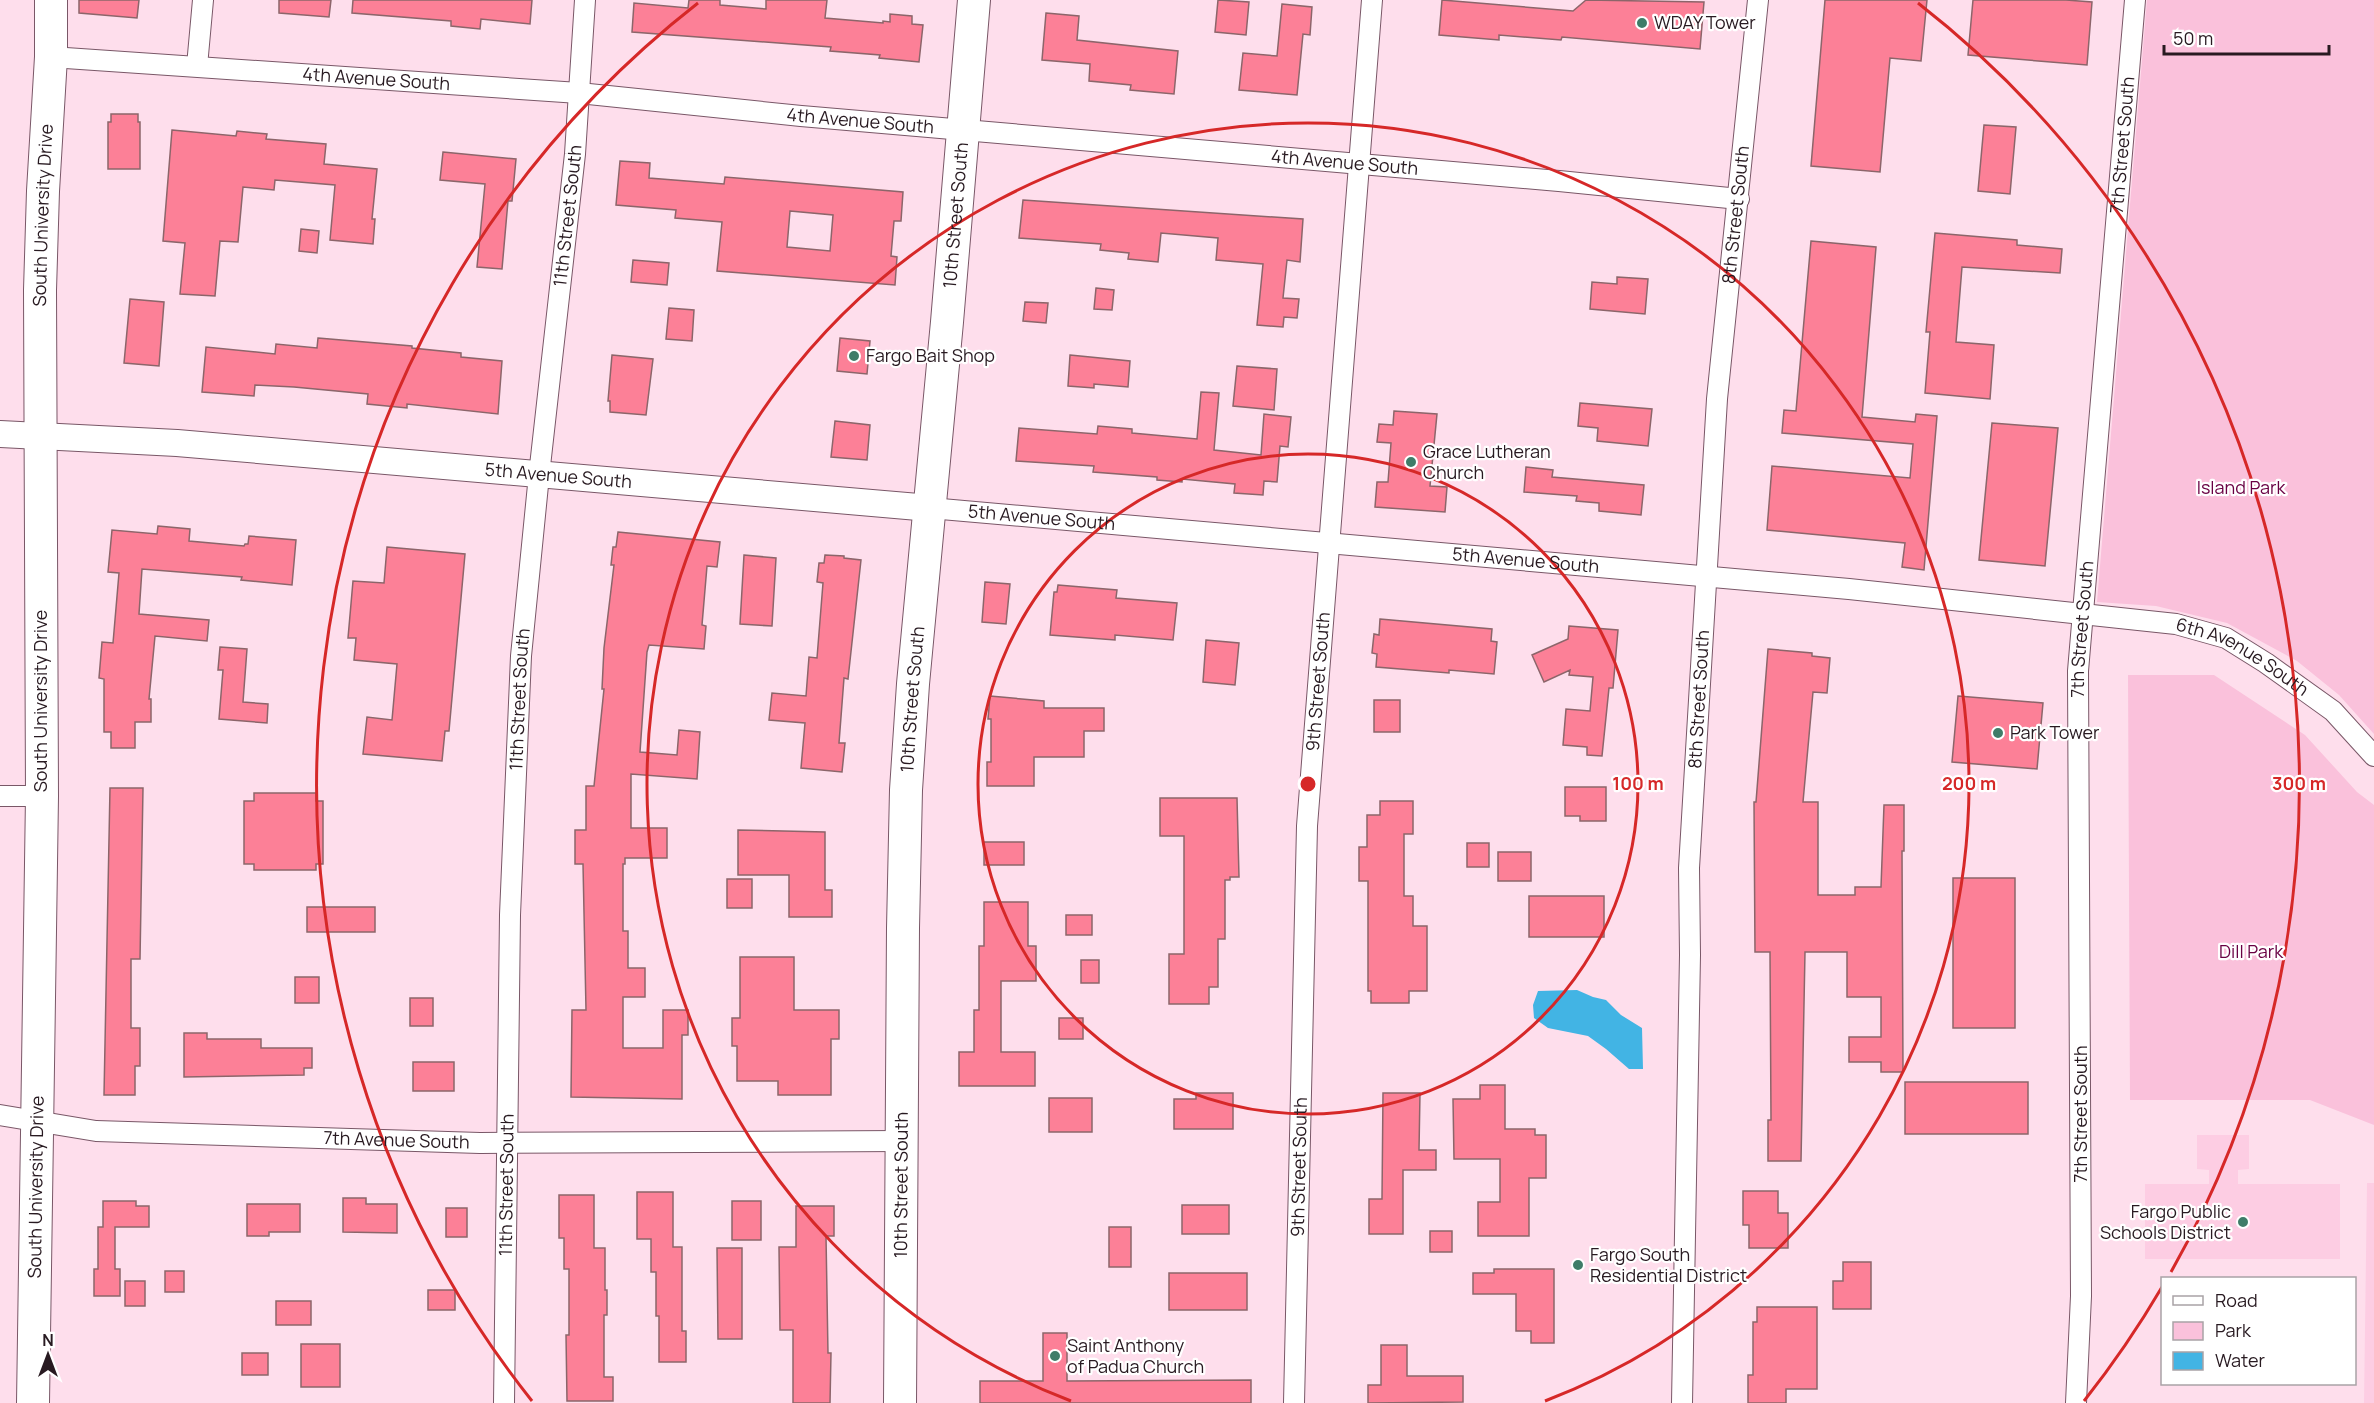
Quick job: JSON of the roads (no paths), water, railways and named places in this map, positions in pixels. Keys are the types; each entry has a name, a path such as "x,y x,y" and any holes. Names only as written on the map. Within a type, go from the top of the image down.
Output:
{"main road":[{"name":"South University Drive","path":"33,1403 42,796 40,436 42,223 51,57 51,0"},
{"name":"10th Street South","path":"900,1403 906,790 913,684 974,0"}],"street":[{"path":"197,66 203,0"},
{"name":"11th Street South","path":"504,1403 510,915 521,656 575,154 585,0"},
{"name":"9th Street South","path":"1294,1403 1307,826 1372,0"},
{"name":"8th Street South","path":"1682,1403 1689,868 1717,399 1758,0"},
{"name":"7th Street South","path":"2076,1403 2081,1296 2078,671 2135,0"},
{"name":"4th Avenue South","path":"51,57 579,93 1739,200"},
{"name":"5th Avenue South","path":"0,434 177,443 930,508 1850,589 2082,615"},
{"name":"6th Avenue South","path":"2082,615 2108,615 2176,624 2226,638 2266,663 2333,711 2374,756"},
{"path":"0,796 42,796"},
{"name":"7th Avenue South","path":"0,1115 96,1131 507,1143 901,1141"}],"water":[{"path":"1577,990 1606,1000 1621,1015 1642,1028 1643,1069 1629,1069 1588,1036 1548,1028 1534,1018 1533,1005 1538,991"}],"place":[{"name":"WDAY Tower","path":"1642,23"},
{"name":"Fargo Bait Shop","path":"854,356"},
{"name":"Grace Lutheran Church","path":"1411,462"},
{"name":"Park Tower","path":"1998,733"},
{"name":"Fargo Public Schools District","path":"2243,1222"},
{"name":"Fargo South Residential District","path":"1578,1265"},
{"name":"Saint Anthony of Padua Church","path":"1055,1356"}],"park label":[{"name":"Island Park","path":"2241,488"},
{"name":"Dill Park","path":"2251,952"}]}
